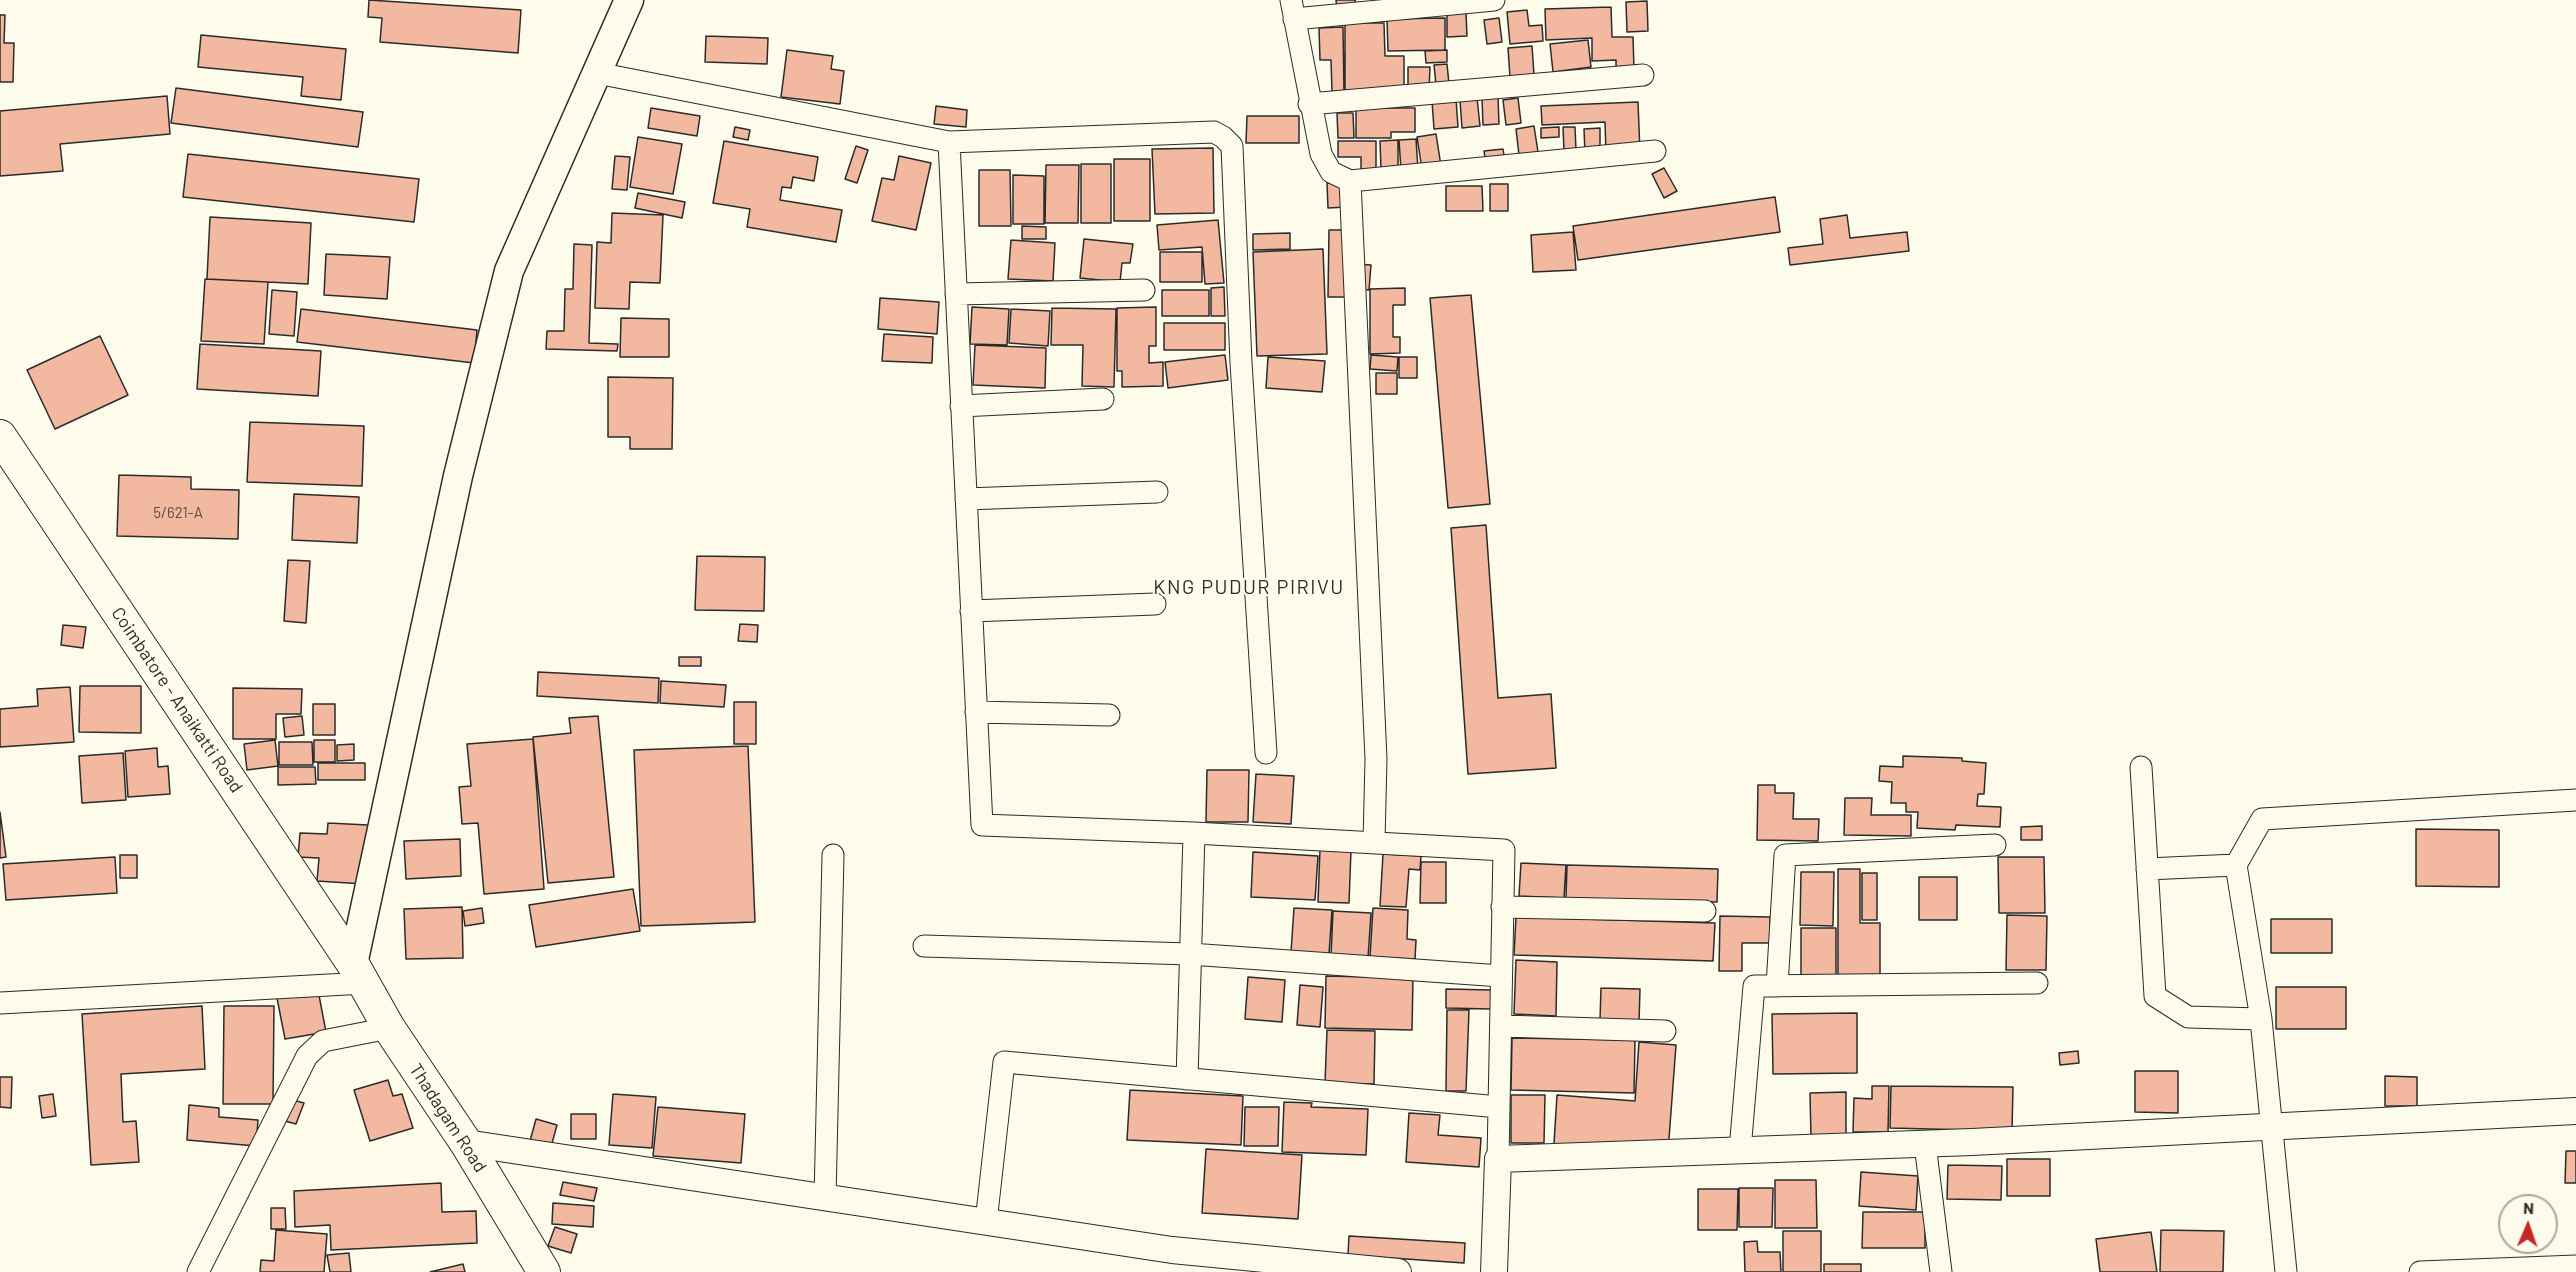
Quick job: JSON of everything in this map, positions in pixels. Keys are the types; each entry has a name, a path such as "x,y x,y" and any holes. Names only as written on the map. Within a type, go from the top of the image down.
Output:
{"main road":[{"path":"359,973 458,476 509,271 629,0"},
{"name":"Coimbatore - Anaikatti Road","path":"0,436 359,973"},
{"name":"Thadagam Road","path":"359,973 389,1028 466,1143 544,1272"}],"street":[{"path":"1494,0 1292,10 1321,154 1331,172 1350,181 1655,151"},
{"path":"597,73 949,142 1214,132 1232,146 1241,363 1266,753"},
{"path":"1310,104 1643,75"},
{"path":"949,142 982,825 1194,833 1504,850 1502,1026 1494,1272"},
{"path":"1350,181 1376,759 1374,842"},
{"path":"956,294 1144,290"},
{"path":"961,406 1103,399"},
{"path":"966,499 1157,492"},
{"path":"971,611 1155,604"},
{"path":"976,712 1109,715"},
{"path":"2141,767 2155,996 2188,1017 2261,1019"},
{"path":"2286,1272 2261,1019 2236,865 2262,819 2576,800"},
{"path":"1187,1079 1194,833"},
{"path":"1777,986 1785,855 1995,845"},
{"path":"825,1198 833,855"},
{"path":"2147,869 2236,865"},
{"path":"1502,907 1705,911"},
{"path":"924,946 1190,954 1501,976"},
{"path":"0,1003 359,973"},
{"path":"1740,1150 1754,986 2037,983"},
{"path":"1502,1026 1665,1031"},
{"path":"198,1272 307,1056 323,1041 389,1028"},
{"path":"986,1222 1004,1062 1499,1107"},
{"path":"1498,1159 1924,1144 2576,1111"},
{"path":"466,1143 1173,1250 1398,1272"},
{"path":"1924,1144 1941,1272"},
{"path":"2420,1272 2576,1266"}],"building":[{"path":"369,0 521,10 518,53 380,42 382,18 368,17"},
{"path":"1336,0 1355,0 1357,8 1337,11"},
{"path":"1647,1 1648,31 1627,32 1626,2"},
{"path":"1611,7 1612,37 1633,37 1634,69 1616,70 1616,60 1592,61 1592,38 1546,40 1545,9"},
{"path":"1527,10 1529,26 1542,25 1543,41 1510,44 1507,12"},
{"path":"1466,13 1467,36 1447,37 1447,14"},
{"path":"0,15 5,15 4,43 14,43 13,82 0,82"},
{"path":"1445,18 1445,50 1388,51 1387,19"},
{"path":"1499,18 1502,42 1487,44 1484,20"},
{"path":"1345,23 1384,23 1385,56 1404,56 1404,91 1345,92"},
{"path":"1343,27 1344,93 1332,93 1331,60 1320,60 1319,28"},
{"path":"201,35 346,49 341,100 301,96 303,77 198,67"},
{"path":"706,36 768,38 767,64 705,62"},
{"path":"1588,40 1591,67 1553,72 1550,44"},
{"path":"1532,46 1534,75 1510,77 1508,48"},
{"path":"787,50 833,56 831,69 844,71 840,104 781,97"},
{"path":"1447,50 1447,62 1426,63 1425,51"},
{"path":"1447,64 1449,84 1436,85 1434,65"},
{"path":"1408,67 1430,67 1429,90 1408,90"},
{"path":"176,88 363,112 358,147 171,123"},
{"path":"167,96 170,134 60,144 63,171 0,176 0,111"},
{"path":"1498,97 1499,124 1483,125 1482,98"},
{"path":"1477,98 1480,126 1462,128 1460,100"},
{"path":"1518,98 1521,123 1506,125 1503,100"},
{"path":"1456,99 1458,127 1434,129 1432,101"},
{"path":"1638,102 1640,152 1606,153 1605,122 1542,125 1541,106"},
{"path":"936,106 967,110 966,127 934,124"},
{"path":"651,108 700,116 697,136 648,128"},
{"path":"1356,108 1415,108 1415,132 1391,132 1391,138 1356,138"},
{"path":"1337,113 1353,113 1354,138 1338,138"},
{"path":"1247,116 1299,116 1299,143 1246,143"},
{"path":"1534,126 1538,152 1519,155 1516,129"},
{"path":"735,127 750,130 748,140 733,137"},
{"path":"1559,127 1559,137 1541,138 1541,128"},
{"path":"1563,127 1575,127 1576,150 1564,150"},
{"path":"1600,128 1600,153 1585,153 1584,129"},
{"path":"1436,134 1441,166 1422,169 1417,137"},
{"path":"638,137 682,144 673,194 630,187"},
{"path":"1416,139 1418,169 1401,170 1399,140"},
{"path":"1398,140 1398,169 1381,169 1380,141"},
{"path":"724,141 818,157 814,181 793,177 791,188 782,187 780,200 842,210 836,242 747,227 750,209 713,203"},
{"path":"1338,141 1376,141 1376,173 1361,173 1361,157 1338,157"},
{"path":"856,146 868,150 857,183 845,179"},
{"path":"1213,148 1214,213 1155,214 1152,149"},
{"path":"1503,149 1505,161 1486,163 1484,151"},
{"path":"188,154 419,179 414,222 183,197"},
{"path":"615,156 630,157 627,190 612,189"},
{"path":"899,156 931,163 916,230 872,221 882,178 894,180"},
{"path":"1114,159 1150,159 1150,221 1114,221"},
{"path":"1081,164 1111,164 1111,223 1081,223"},
{"path":"1046,165 1079,165 1078,223 1045,223"},
{"path":"1664,168 1677,191 1664,198 1652,174"},
{"path":"979,170 1010,170 1011,226 979,226"},
{"path":"1013,175 1044,176 1044,224 1013,224"},
{"path":"1345,182 1346,207 1328,208 1327,183"},
{"path":"1490,184 1508,184 1508,211 1490,211"},
{"path":"1446,186 1482,186 1483,211 1446,211"},
{"path":"638,193 685,202 682,218 635,208"},
{"path":"1775,197 1780,232 1578,260 1573,226"},
{"path":"612,213 663,215 660,283 630,282 629,309 595,308 597,242 611,243"},
{"path":"1847,215 1850,238 1907,232 1909,251 1790,265 1788,248 1823,244 1820,219"},
{"path":"210,217 311,223 308,284 207,279"},
{"path":"1218,220 1224,283 1205,284 1202,247 1159,250 1157,225"},
{"path":"1022,226 1046,227 1046,239 1022,239"},
{"path":"1329,230 1351,230 1349,297 1328,297"},
{"path":"1573,232 1576,270 1533,272 1531,235"},
{"path":"1290,233 1290,249 1253,250 1253,234"},
{"path":"1084,239 1133,244 1130,263 1122,263 1120,282 1080,278"},
{"path":"1011,240 1055,243 1053,281 1008,279"},
{"path":"574,244 592,245 589,343 618,344 617,351 546,349 547,331 564,331 565,289 573,289"},
{"path":"1323,249 1327,354 1257,356 1253,252"},
{"path":"1160,252 1202,252 1202,282 1160,282"},
{"path":"326,254 390,257 387,299 324,295"},
{"path":"1358,264 1371,265 1369,290 1356,289"},
{"path":"205,279 268,282 264,344 201,341"},
{"path":"1224,287 1225,316 1211,316 1211,288"},
{"path":"1405,288 1405,305 1393,305 1393,337 1400,337 1400,353 1370,354 1370,289"},
{"path":"272,290 297,292 294,336 269,334"},
{"path":"1162,290 1209,290 1209,316 1162,316"},
{"path":"1471,295 1490,504 1448,508 1430,298"},
{"path":"880,298 939,302 937,334 878,329"},
{"path":"972,307 1009,309 1007,345 970,344"},
{"path":"1156,307 1156,346 1149,346 1149,363 1163,362 1163,386 1122,387 1122,371 1117,371 1117,308"},
{"path":"1052,308 1116,309 1114,387 1082,386 1083,345 1051,345"},
{"path":"301,309 477,330 474,363 297,342"},
{"path":"1011,309 1050,311 1048,346 1009,343"},
{"path":"621,318 669,319 669,357 620,357"},
{"path":"1164,323 1225,323 1225,350 1164,350"},
{"path":"884,334 933,337 932,363 882,361"},
{"path":"100,336 128,395 55,429 27,370"},
{"path":"200,344 321,351 318,396 197,389"},
{"path":"975,345 1046,348 1045,388 973,385"},
{"path":"1225,355 1228,380 1168,388 1165,362"},
{"path":"1371,355 1398,357 1397,371 1370,369"},
{"path":"1268,357 1325,361 1322,392 1266,388"},
{"path":"1399,357 1417,357 1417,378 1399,378"},
{"path":"1376,373 1397,373 1397,394 1376,394"},
{"path":"608,377 673,378 672,449 630,449 630,437 608,437"},
{"path":"250,422 364,426 362,486 247,482"},
{"path":"119,475 191,477 191,489 239,490 238,539 117,536"},
{"path":"294,494 359,497 357,543 292,540"},
{"path":"1486,525 1498,698 1551,694 1556,768 1468,774 1451,528"},
{"path":"697,556 765,557 764,611 695,610"},
{"path":"288,560 310,561 306,623 284,621"},
{"path":"740,624 758,625 757,642 738,641"},
{"path":"63,625 86,627 83,648 61,645"},
{"path":"679,657 701,657 701,666 679,666"},
{"path":"538,672 659,678 658,703 537,696"},
{"path":"661,681 726,685 724,707 660,703"},
{"path":"80,686 141,686 141,733 79,732"},
{"path":"70,687 74,742 0,747 0,709 38,706 37,689"},
{"path":"233,688 302,689 301,714 276,714 276,739 233,739"},
{"path":"734,702 756,702 756,744 734,744"},
{"path":"313,704 335,704 335,735 313,735"},
{"path":"302,716 304,735 285,737 283,718"},
{"path":"598,716 614,877 548,883 533,737 571,733 569,718"},
{"path":"533,739 544,889 484,894 478,823 462,824 459,787 471,786 467,744"},
{"path":"275,740 278,766 247,770 244,744"},
{"path":"314,740 335,740 335,762 314,762"},
{"path":"279,742 312,742 313,765 279,765"},
{"path":"354,744 354,760 337,761 337,745"},
{"path":"748,746 755,922 641,926 634,750"},
{"path":"157,748 158,767 168,766 170,794 128,797 125,751"},
{"path":"123,753 126,800 82,803 79,756"},
{"path":"1903,756 1962,758 1962,761 1986,763 1984,794 1978,794 1977,806 2001,807 2000,827 1956,825 1955,830 1917,828 1918,812 1906,812 1906,803 1891,803 1892,782 1879,781 1880,766 1903,767"},
{"path":"318,763 365,763 365,780 318,780"},
{"path":"278,767 315,767 316,784 278,785"},
{"path":"1207,770 1249,770 1248,822 1206,822"},
{"path":"1256,774 1294,776 1291,824 1253,822"},
{"path":"1758,785 1775,785 1775,793 1794,793 1793,819 1819,819 1818,841 1757,840"},
{"path":"1845,798 1872,798 1871,815 1911,815 1911,836 1844,835"},
{"path":"0,812 6,857 0,858"},
{"path":"328,823 368,825 364,884 317,881 319,858 298,857 300,833 327,834"},
{"path":"2042,826 2042,840 2021,840 2021,827"},
{"path":"2416,829 2499,830 2499,887 2416,886"},
{"path":"460,839 461,876 406,879 404,841"},
{"path":"1320,849 1351,850 1349,903 1318,902"},
{"path":"1253,852 1318,856 1315,900 1251,897"},
{"path":"1383,854 1421,856 1420,870 1409,869 1406,907 1380,906"},
{"path":"120,855 137,855 137,878 120,878"},
{"path":"115,857 117,893 6,900 3,864"},
{"path":"1998,857 2044,857 2045,913 1999,913"},
{"path":"1421,862 1446,862 1446,903 1420,903"},
{"path":"1521,863 1566,865 1564,898 1519,896"},
{"path":"1567,865 1718,869 1717,902 1566,898"},
{"path":"1838,869 1860,869 1860,923 1880,923 1880,975 1838,975"},
{"path":"1801,872 1834,872 1833,926 1800,925"},
{"path":"1862,873 1877,873 1877,920 1862,920"},
{"path":"1919,877 1957,877 1957,920 1919,920"},
{"path":"633,889 640,931 536,947 529,905"},
{"path":"462,907 463,958 406,959 404,909"},
{"path":"482,908 484,923 465,926 463,911"},
{"path":"1294,908 1332,910 1329,954 1291,952"},
{"path":"1373,908 1408,910 1407,939 1416,940 1415,959 1370,957"},
{"path":"1333,911 1371,913 1368,958 1331,956"},
{"path":"2007,915 2047,916 2046,970 2006,970"},
{"path":"1720,916 1770,917 1770,943 1742,943 1742,971 1719,971"},
{"path":"1516,917 1715,923 1713,961 1514,955"},
{"path":"2271,919 2332,919 2332,953 2271,953"},
{"path":"1801,928 1836,928 1836,980 1801,980"},
{"path":"1516,960 1557,962 1556,1016 1514,1014"},
{"path":"1326,976 1413,978 1412,1030 1325,1028"},
{"path":"1248,977 1285,980 1282,1022 1245,1019"},
{"path":"1300,985 1323,987 1320,1027 1297,1025"},
{"path":"2276,987 2346,987 2346,1029 2276,1029"},
{"path":"1601,988 1640,989 1639,1022 1600,1020"},
{"path":"1446,989 1492,990 1491,1009 1446,1008"},
{"path":"318,990 326,1032 285,1039 277,998"},
{"path":"202,1006 205,1069 121,1074 123,1122 136,1121 139,1162 91,1165 82,1014"},
{"path":"224,1006 274,1006 273,1104 223,1104"},
{"path":"1447,1010 1469,1010 1466,1091 1446,1091"},
{"path":"1857,1013 1857,1073 1773,1074 1772,1014"},
{"path":"1327,1030 1375,1031 1374,1084 1325,1083"},
{"path":"1512,1038 1635,1040 1634,1093 1511,1090"},
{"path":"1639,1042 1676,1045 1668,1152 1554,1144 1557,1095 1635,1101"},
{"path":"2078,1051 2079,1063 2060,1065 2059,1053"},
{"path":"2135,1071 2178,1071 2178,1113 2135,1112"},
{"path":"2385,1076 2417,1077 2417,1106 2385,1106"},
{"path":"0,1077 12,1077 11,1108 0,1107"},
{"path":"388,1080 393,1096 402,1094 413,1128 370,1141 354,1090"},
{"path":"1872,1086 1889,1086 1888,1132 1853,1132 1854,1098 1872,1099"},
{"path":"1891,1086 2013,1087 2012,1131 1890,1128"},
{"path":"1130,1090 1243,1096 1241,1145 1127,1140"},
{"path":"1846,1092 1846,1137 1811,1138 1810,1093"},
{"path":"53,1094 56,1116 42,1118 39,1096"},
{"path":"613,1094 656,1097 652,1148 609,1145"},
{"path":"1511,1095 1545,1095 1544,1143 1511,1143"},
{"path":"293,1100 304,1103 296,1124 285,1121"},
{"path":"1284,1102 1312,1103 1311,1107 1368,1109 1366,1155 1282,1152"},
{"path":"189,1105 219,1108 219,1117 258,1120 256,1146 187,1140"},
{"path":"658,1107 745,1114 741,1163 653,1156"},
{"path":"1245,1107 1279,1107 1278,1146 1244,1146"},
{"path":"1409,1113 1440,1115 1438,1135 1481,1138 1479,1167 1406,1162"},
{"path":"571,1114 596,1114 596,1139 571,1139"},
{"path":"536,1119 557,1125 551,1147 530,1141"},
{"path":"1206,1149 1302,1155 1298,1219 1202,1213"},
{"path":"2566,1151 2576,1151 2576,1183 2565,1183"},
{"path":"2007,1159 2050,1159 2050,1196 2007,1196"},
{"path":"1948,1165 2002,1166 2001,1200 1947,1199"},
{"path":"1861,1172 1918,1176 1916,1210 1859,1206"},
{"path":"1775,1180 1816,1180 1817,1228 1775,1228"},
{"path":"563,1182 597,1188 594,1201 560,1195"},
{"path":"441,1183 442,1212 476,1211 477,1243 331,1250 330,1225 295,1227 294,1191"},
{"path":"1739,1188 1773,1188 1772,1227 1739,1227"},
{"path":"1698,1189 1738,1189 1737,1230 1698,1230"},
{"path":"553,1203 594,1206 593,1227 552,1224"},
{"path":"271,1208 285,1208 286,1229 271,1229"},
{"path":"1863,1212 1925,1212 1925,1248 1862,1248"},
{"path":"555,1227 577,1234 571,1253 548,1246"},
{"path":"276,1230 327,1234 324,1272 260,1272 261,1260 274,1261"},
{"path":"2161,1230 2224,1231 2223,1272 2160,1272"},
{"path":"1783,1231 1821,1231 1821,1272 1783,1272"},
{"path":"2151,1232 2157,1272 2100,1272 2096,1239"},
{"path":"1349,1236 1465,1243 1464,1263 1348,1255"},
{"path":"1757,1241 1758,1252 1780,1252 1781,1272 1745,1272 1744,1242"},
{"path":"349,1253 351,1272 330,1272 327,1255"},
{"path":"463,1264 465,1272 430,1272"},
{"path":"1824,1264 1861,1264 1861,1272 1824,1272"}],"district":[{"name":"KNG PUDUR PIRIVU","path":"1249,587"}]}
